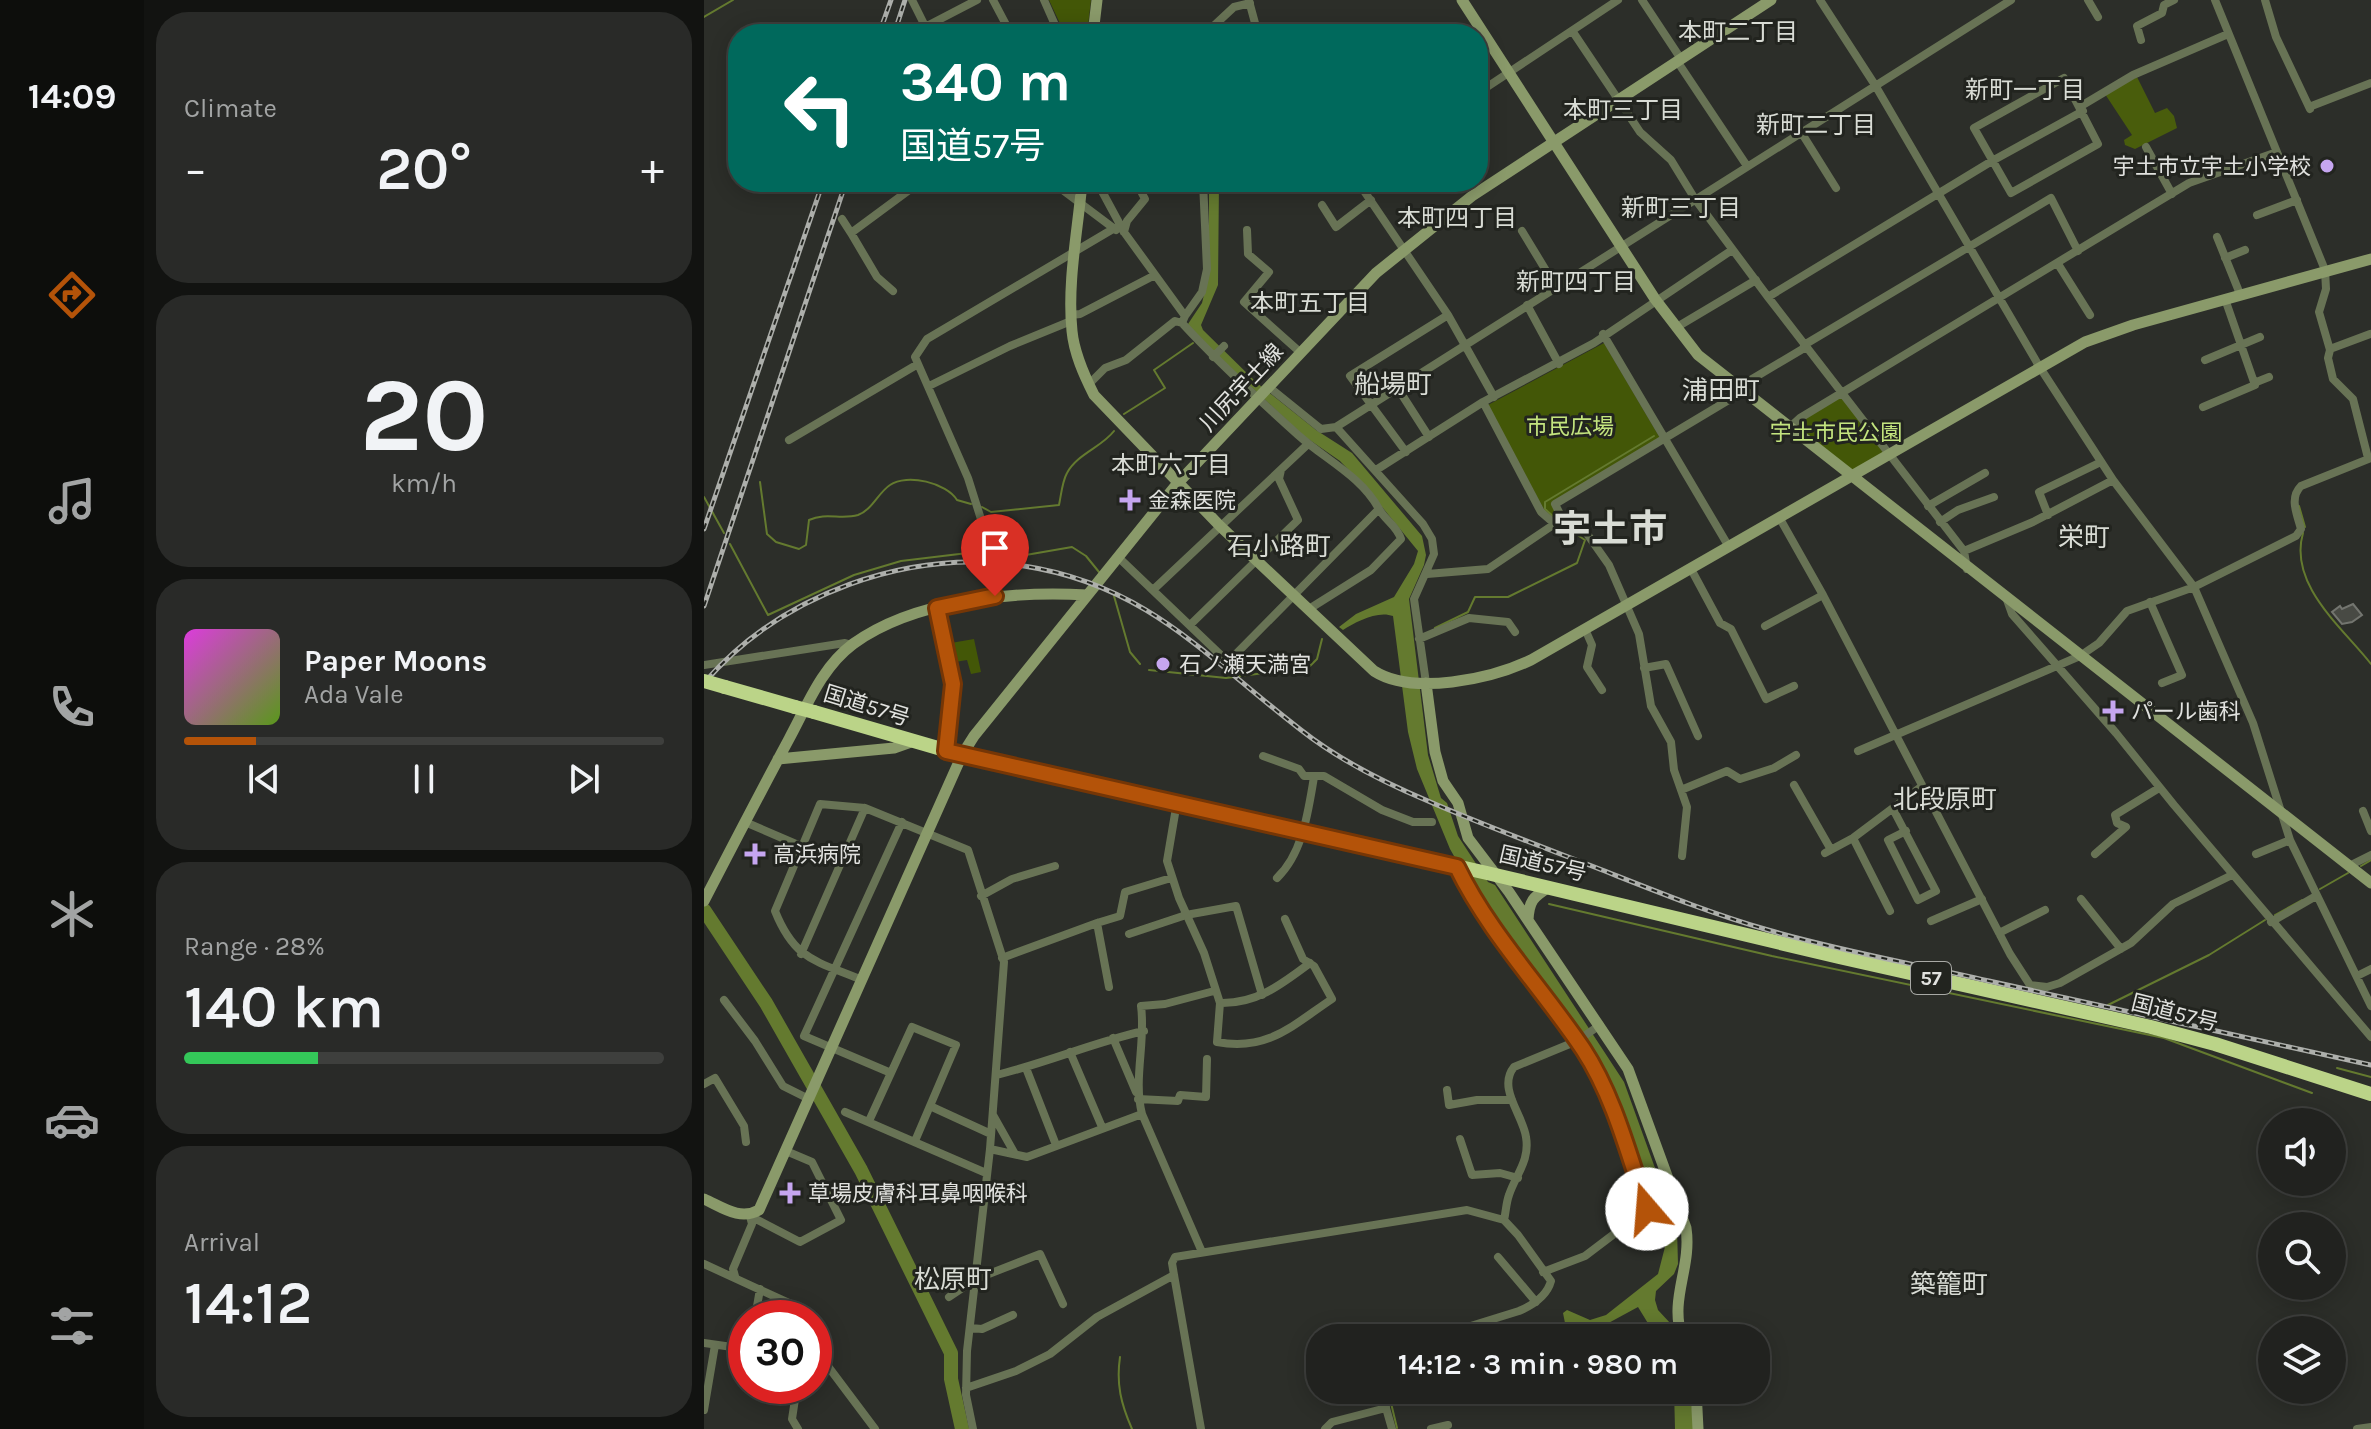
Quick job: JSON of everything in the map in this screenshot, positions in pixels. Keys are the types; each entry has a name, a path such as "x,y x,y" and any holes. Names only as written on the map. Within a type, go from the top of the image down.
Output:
{"highway":[{"name":"国道57号","path":"704,681 962,755 2151,1027 2371,1094"}],"street":[{"path":"912,0 924,24"},
{"path":"938,24 977,0"},
{"path":"993,0 1006,24"},
{"path":"1044,0 1055,24"},
{"path":"1094,24 1097,0"},
{"path":"1462,0 1478,24"},
{"path":"1488,86 1618,0"},
{"path":"1642,0 1747,166"},
{"name":"川尻宇土線","path":"1488,185 1771,0"},
{"path":"1820,0 1875,85 2039,366 2113,480 2194,587 2253,723 2290,840 2371,1006"},
{"path":"1102,192 1124,232 1213,357 1321,429 1336,427 2011,0"},
{"path":"2088,0 2098,17"},
{"path":"2141,40 2137,26 2162,13 2164,5 2174,0"},
{"path":"1858,751 2080,656 2099,643 2127,611 2194,587 2296,536 2301,529 2293,501 2295,492 2301,486 2370,458 2353,399 2333,379 2328,358 2330,349 2319,312 2326,289 2325,270 2215,0"},
{"path":"2265,0 2276,37 2310,108 2371,83"},
{"path":"1216,24 1234,7 1249,2 1255,24"},
{"path":"1573,32 1640,132 1671,160 1732,250 1964,551 1968,569"},
{"path":"1768,297 2082,109 2133,75 2228,34"},
{"path":"1488,38 1655,299 1698,355 1788,429 2371,883"},
{"path":"2064,78 2082,109 2098,144 2011,193 1974,128 2064,78"},
{"path":"1801,132 1836,188"},
{"path":"2146,147 2172,194"},
{"path":"1788,429 1800,418 2189,183 2277,152"},
{"path":"851,233 906,192"},
{"path":"1065,192 1113,229 1124,232"},
{"path":"1081,192 1071,318 1076,349 1089,384 1110,415 1220,526 1374,671 1402,684 1496,673 1531,660 2039,366 2109,332 2371,259"},
{"path":"1124,232 1127,221 1145,199 1141,192"},
{"path":"1184,320 1202,292 1207,269 1203,192"},
{"path":"1365,192 1448,315 1494,397"},
{"name":"川尻宇土線","path":"750,1216 759,1210 962,755 1177,484 1402,250 1478,192"},
{"path":"1559,521 1555,504 1805,346 2051,198 2078,251"},
{"path":"1322,205 1336,227 1371,200"},
{"path":"2257,215 2297,200"},
{"path":"842,219 877,277 893,291"},
{"path":"986,535 968,478 915,357 927,339 1113,229"},
{"path":"1247,230 1248,254 1269,272 1244,302 1301,353"},
{"path":"1522,231 1556,287"},
{"path":"2217,237 2240,294"},
{"path":"1376,470 1483,402 1559,364 1732,250"},
{"path":"2225,258 2245,250"},
{"path":"2058,264 2090,315"},
{"path":"929,386 1155,275"},
{"path":"1677,327 1756,280"},
{"path":"2225,299 2254,383"},
{"path":"1527,305 1559,364"},
{"path":"1406,452 1350,376 1448,315"},
{"path":"1089,384 1105,368 1126,360 1175,321 1184,320"},
{"path":"1603,334 1729,547"},
{"path":"2330,349 2370,334"},
{"path":"2205,360 2260,337"},
{"path":"1213,357 1224,346"},
{"path":"789,440 918,364"},
{"path":"2203,407 2269,377"},
{"path":"1397,387 1429,437"},
{"path":"1263,393 1308,444 1343,468 1379,504 1379,509 1399,531 1401,539 1371,570 1309,609"},
{"path":"1483,402 1541,512 1585,531 1609,565 1627,605 1643,649 1651,706 1671,742 1674,770 1687,807 1682,856"},
{"path":"1336,427 1423,524 1432,539 1434,554 1414,599 1421,684 1443,781 1458,803 1468,838 1528,920 1628,1069 1686,1228 1688,1252 1676,1311 1679,1324"},
{"path":"1154,589 1308,444"},
{"path":"2048,515 2039,492 2101,462"},
{"path":"1190,625 1298,520 1279,479 1281,470"},
{"path":"1928,506 1985,473"},
{"path":"1964,551 2048,515 2113,480"},
{"path":"1940,522 1958,510 1994,497"},
{"path":"1118,557 1228,662 1379,509"},
{"path":"1779,517 1823,595 1999,933 2030,985 2047,987 2060,983 2121,949 2173,904 2232,875"},
{"path":"1427,574 1488,569 1559,521"},
{"path":"1691,569 1720,623 1731,629 1766,699 1794,686"},
{"path":"704,901 819,681 852,645 876,631 960,601 1012,594 1087,595"},
{"path":"1765,626 1823,595"},
{"path":"2007,600 2012,614 2371,1037"},
{"path":"2150,602 2182,675 2162,683"},
{"path":"937,608 953,684 946,751"},
{"path":"1419,639 1469,618 1508,622 1515,632"},
{"path":"1585,629 1592,645 1587,667 1602,690"},
{"path":"704,665 785,655 845,643 852,645"},
{"path":"1644,668 1666,664 1698,736"},
{"path":"778,759 894,748 911,742"},
{"path":"1681,790 1727,771 1740,779 1774,768 1796,755"},
{"path":"1263,756 1299,769 1304,776 1324,776 1382,810 1413,822 1432,822"},
{"path":"1277,878 1291,865 1314,777"},
{"path":"1794,785 1828,850 1853,838 1921,787"},
{"path":"2095,854 2126,827 2117,823 2115,815 2159,788"},
{"path":"1177,802 1167,861 1171,878 1204,953 1220,1003 1217,1042 1259,1044 1275,1037 1332,999 1310,963 1303,959 1285,919"},
{"path":"862,980 801,954 786,938 775,911 820,804 865,808 968,850 1002,958 993,1115 966,1388 973,1429"},
{"path":"801,954 865,808"},
{"path":"1893,809 1906,831 1936,891 1918,900 1888,840 1906,831"},
{"path":"2363,811 2371,831"},
{"path":"745,822 803,847"},
{"path":"891,1073 804,1036 902,822"},
{"path":"1853,838 1890,911"},
{"path":"2256,854 2290,840"},
{"path":"2349,866 2371,855"},
{"path":"981,896 1012,879 1055,866"},
{"path":"1457,867 1476,906 1578,1040 1599,1078 1647,1209 1585,1256 1543,1272"},
{"path":"1002,958 1120,916 1125,892 1171,878"},
{"path":"1528,920 1529,905 1534,896 1549,887"},
{"path":"2271,922 2316,896"},
{"path":"1931,921 1982,899"},
{"path":"2081,899 2121,949"},
{"path":"1129,934 1186,915 1236,906 1262,995"},
{"path":"1999,933 2045,910"},
{"path":"1097,923 1109,987"},
{"path":"1220,1003 1239,1004 1262,995 1310,963"},
{"path":"2357,976 2371,969"},
{"path":"1138,1097 1144,1031 1141,1006 1165,1004 1214,991"},
{"path":"724,1000 783,1086 809,1099"},
{"path":"869,1121 912,1027 956,1045 915,1141"},
{"path":"1504,1220 1508,1198 1524,1167 1527,1145 1508,1081 1512,1069 1578,1040 1598,1027"},
{"path":"996,1075 1144,1031"},
{"path":"1113,1038 1142,1114 1202,1252"},
{"path":"1070,1052 1102,1127"},
{"path":"1138,1097 1178,1101 1180,1095 1206,1097 1207,1059"},
{"path":"1026,1068 1056,1145"},
{"path":"704,1084 715,1078 744,1126 746,1142"},
{"path":"1447,1090 1449,1105 1477,1100 1512,1100"},
{"path":"930,1106 991,1134"},
{"path":"845,1112 986,1173"},
{"path":"990,1149 1027,1157 1142,1114"},
{"path":"993,1115 1015,1154"},
{"path":"1460,1139 1472,1175 1500,1173 1518,1178"},
{"path":"704,1199 739,1215 750,1216 800,1242 841,1220 812,1162 786,1151"},
{"path":"1201,1429 1172,1263 1175,1257 1467,1210 1504,1220 1518,1235 1551,1285 1536,1302 1519,1311 1477,1324"},
{"path":"735,1276 733,1269 752,1224 750,1216"},
{"path":"949,1297 976,1279 1040,1254 1063,1304"},
{"path":"1498,1257 1536,1302"},
{"path":"704,1264 782,1300"},
{"path":"966,1388 1016,1371 1050,1354 1097,1317 1174,1275"},
{"path":"758,1300 760,1289"},
{"path":"970,1328 982,1329 1013,1315"},
{"path":"704,1343 728,1347"},
{"path":"704,1410 715,1345"},
{"path":"832,1372 875,1429"},
{"path":"794,1404 792,1419 798,1429"},
{"path":"1325,1429 1332,1422 1374,1404"},
{"path":"1387,1404 1392,1429"},
{"path":"1697,1404 1698,1429"},
{"path":"1431,1429 1448,1425"},
{"path":"2357,1429 2371,1427"}],"green space":[{"path":"1049,0 1091,0 1088,24 1060,24"},
{"name":"市民広場","path":"1604,343 1660,438 1554,503 1557,513 1555,517 1550,517 1488,405"},
{"name":"宇土市民公園","path":"1841,395 1888,453 1850,476 1788,429"},
{"path":"974,639 981,672 971,674 967,660 949,663 945,644"}],"shaded area":[{"path":"2137,77 2155,113 2167,108 2174,116 2177,128 2135,149 2125,145 2124,140 2132,135 2105,94"},
{"path":"1209,192 1219,192 1218,285 1201,325 1257,383 1316,430 1352,453 1422,536 1426,555 1424,565 1409,599 1428,755 1441,798 1447,803 1458,836 1488,882 1495,885 1624,1082 1677,1229 1678,1264 1674,1274 1656,1291 1655,1300 1658,1310 1671,1324 1648,1324 1638,1307 1607,1324 1564,1324 1563,1313 1567,1310 1590,1320 1606,1315 1658,1274 1666,1243 1630,1139 1593,1057 1483,907 1450,849 1417,769 1408,732 1393,616 1374,616 1343,630 1339,627 1356,614 1394,597 1414,564 1418,551 1340,461 1304,436 1190,330 1188,324 1202,303 1209,274"},
{"path":"1674,1404 1691,1404 1694,1429 1675,1429"}],"building":[{"path":"2353,604 2362,615 2342,624 2332,612 2340,606 2342,609"}],"waterway":[{"path":"704,17 733,0"},
{"path":"1124,414 1165,388 1154,370 1193,343"},
{"path":"982,507 991,512 1059,505 1071,466 1114,431"},
{"path":"1555,518 1545,509 1545,502 1654,436"},
{"path":"760,482 767,534 776,542 799,549 806,545 809,520 858,515 886,488 897,482 926,482 945,489 957,500 971,504"},
{"path":"704,497 724,533"},
{"path":"2299,506 2305,527"},
{"path":"1435,628 1468,612 1475,597 1508,597 1577,563 1585,540 1561,524"},
{"path":"2303,533 2300,552 2311,588 2333,620 2371,664"},
{"path":"730,544 768,615 854,575 901,561 976,552 1020,556 1072,547 1086,556 1099,572"},
{"path":"1114,596 1130,652 1140,664"},
{"path":"1149,670 1226,678 1295,669 1310,666 1317,659 1322,639"},
{"path":"2361,866 2371,860"},
{"path":"2320,889 2348,873"},
{"path":"2275,915 2302,900"},
{"path":"1549,904 1772,956 2164,1038 2312,1093"},
{"path":"704,910 766,1003 861,1170 951,1353 951,1379 962,1429"},
{"path":"2108,1005 2209,955 2265,920"},
{"path":"2337,1068 2371,1077"},
{"path":"1120,1357 1120,1394 1132,1429"},
{"path":"1391,1404 1397,1428"}],"railway":[{"path":"883,24 891,0"},
{"path":"897,24 905,0"},
{"path":"704,529 820,192"},
{"path":"704,606 843,192"},
{"path":"704,683 735,652 770,625 809,602 849,584 936,564 980,562 1024,566 1068,576 1107,590 1174,628 1301,730 1362,770 1411,794 1681,901 1795,938 2371,1065"}],"place":[{"name":"宇土市立宇土小学校","path":"2327,166"},
{"name":"金森医院","path":"1130,500"},
{"name":"石ノ瀬天満宮","path":"1163,664"},
{"name":"パール歯科","path":"2113,711"},
{"name":"高浜病院","path":"755,854"},
{"name":"草場皮膚科耳鼻咽喉科","path":"790,1193"}],"district":[{"name":"本町二丁目","path":"1738,32"},
{"name":"新町一丁目","path":"2025,90"},
{"name":"本町三丁目","path":"1623,110"},
{"name":"新町二丁目","path":"1816,125"},
{"name":"新町三丁目","path":"1681,208"},
{"name":"本町四丁目","path":"1457,218"},
{"name":"新町四丁目","path":"1576,282"},
{"name":"本町五丁目","path":"1310,303"},
{"name":"船場町","path":"1393,384"},
{"name":"浦田町","path":"1721,390"},
{"name":"本町六丁目","path":"1171,465"},
{"name":"宇土市","path":"1610,529"},
{"name":"栄町","path":"2084,537"},
{"name":"石小路町","path":"1279,546"},
{"name":"北段原町","path":"1945,799"},
{"name":"松原町","path":"953,1279"},
{"name":"築籠町","path":"1949,1284"}],"route":[{"path":"995,596 937,608 953,684 946,751 1457,867 1476,906 1535,980 1599,1078 1647,1209"}]}
